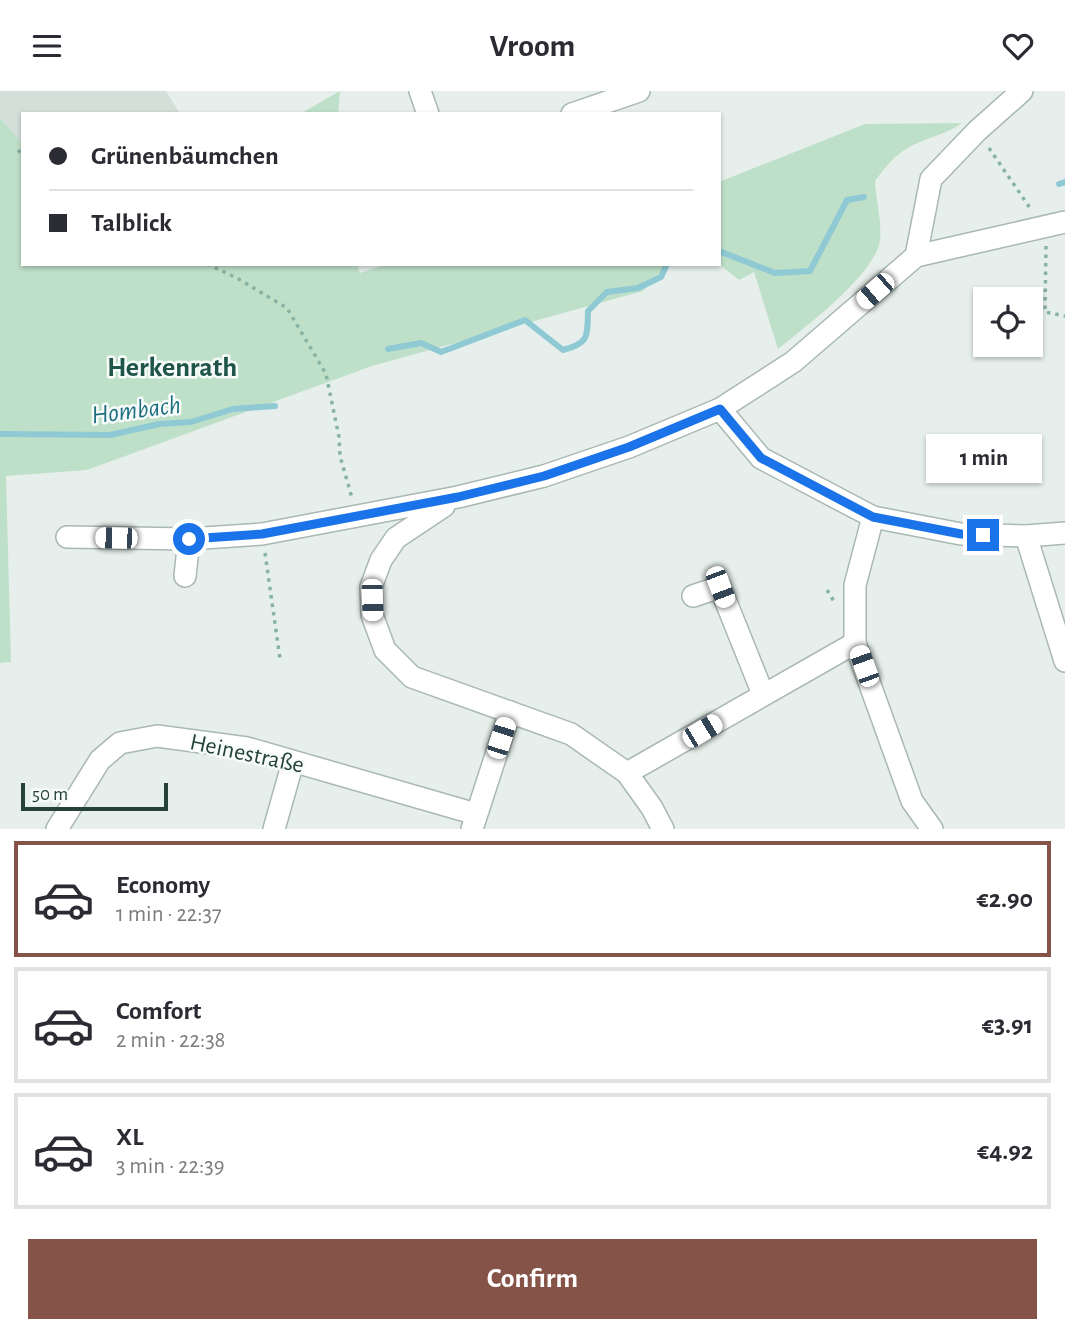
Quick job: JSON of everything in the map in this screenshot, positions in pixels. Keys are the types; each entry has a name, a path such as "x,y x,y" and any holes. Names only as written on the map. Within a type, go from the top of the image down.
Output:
{"street":[{"path":"420,91 427,112"},
{"path":"578,112 639,91"},
{"path":"916,256 931,179 977,131 1022,91"},
{"path":"67,537 189,539 262,534 458,497 544,476 629,447 720,409 793,362 916,256 1048,226"},
{"path":"720,409 761,458 873,517 961,534 1026,536 1065,533"},
{"path":"458,497 396,538 381,560 371,587 372,615 385,650 412,677 571,734 627,773 652,808 663,829"},
{"path":"361,516 396,538"},
{"path":"873,517 855,585 855,643 912,801 932,829"},
{"path":"1026,536 1065,661"},
{"path":"185,576 189,539"},
{"path":"692,596 720,587 763,694"},
{"path":"627,773 855,643"},
{"path":"474,822 510,712"},
{"name":"Heinestraße","path":"57,829 100,760 120,743 157,736 247,748 474,822"},
{"path":"274,829 293,762"}],"path":[{"path":"977,131 1034,214 1048,226 1045,312 1065,316"},
{"path":"211,266 237,278 287,309 326,374 339,437 340,456 352,498 361,516"},
{"path":"262,534 280,659"},
{"path":"827,590 832,600"}],"shaded area":[{"path":"0,91 166,91 179,112 21,112 21,142 0,118"}],"green space":[{"path":"340,91 338,112 303,112"},
{"path":"0,118 21,142 21,266 358,266 360,273 380,266 666,266 643,291 372,366 87,470 6,476 11,662 0,663"},
{"path":"962,123 906,149 885,168 875,181 880,218 880,240 876,254 853,284 778,349 754,272 739,280 721,266 721,181 865,124"}],"waterway":[{"name":"Hombach","path":"1059,184 1065,182"},
{"name":"Hombach","path":"721,252 775,273 810,271 847,200 864,197"},
{"name":"Hombach","path":"388,349 421,343 441,352 525,320 563,350 583,341 588,311 607,292 638,288 661,277 666,266"},
{"name":"Hombach","path":"0,434 110,435 159,424 191,422 233,409 275,406"}],"district":[{"name":"Herkenrath","path":"172,366"}],"route":[{"path":"189,539 262,534 458,497 544,476 629,447 720,409 761,458 873,517 961,534 983,535"}]}
